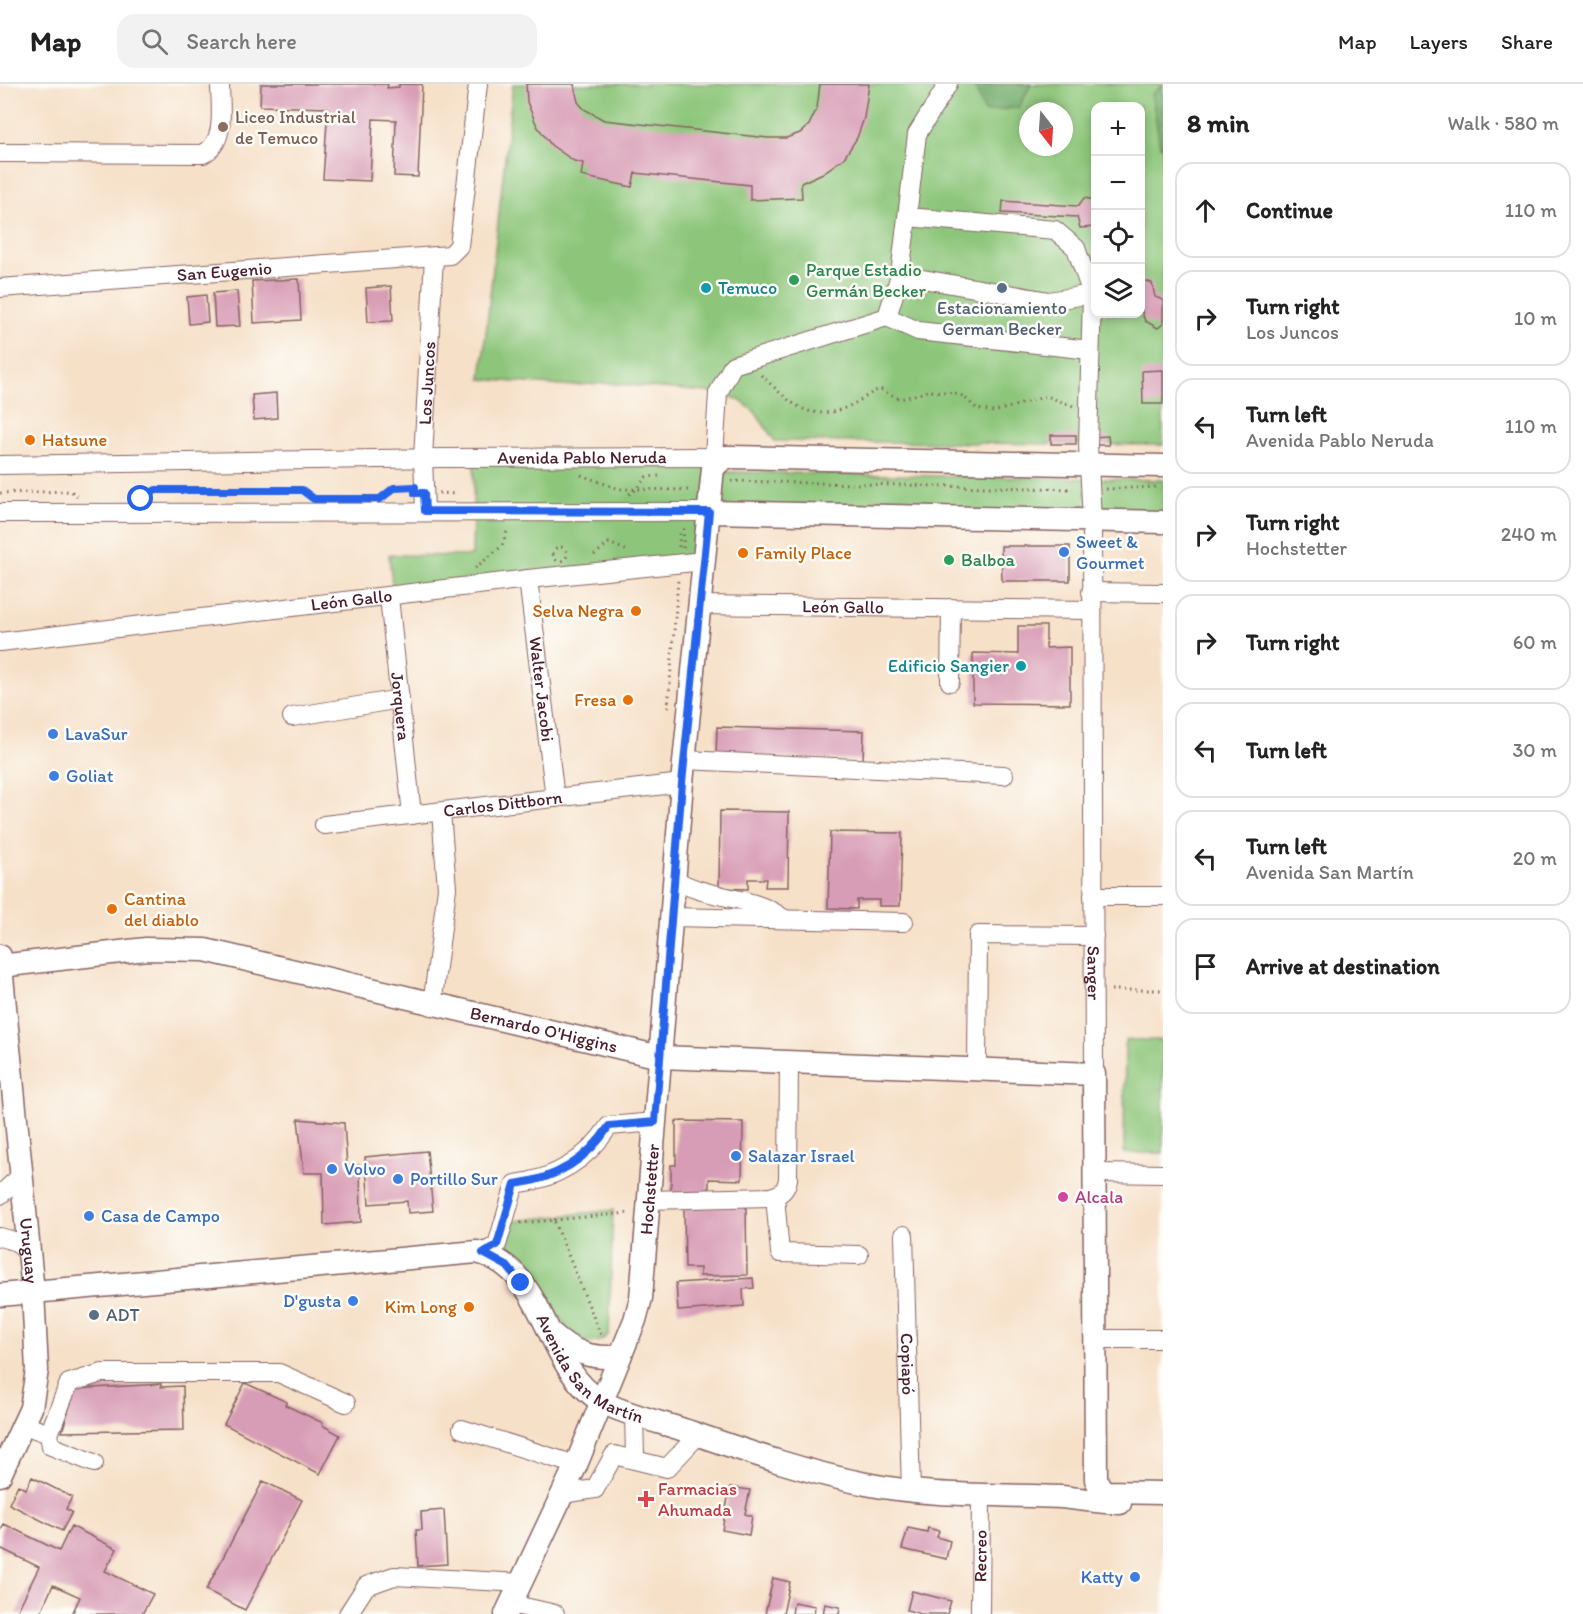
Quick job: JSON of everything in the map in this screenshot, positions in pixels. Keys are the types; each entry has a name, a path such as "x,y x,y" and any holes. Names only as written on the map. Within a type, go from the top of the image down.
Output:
{"main road":[{"name":"Avenida Pablo Neruda","path":"720,457 1163,466"},
{"name":"Hochstetter","path":"509,1609 577,1462 602,1402 612,1357 641,1298 684,760 711,480 713,468 720,457"},
{"path":"709,512 1163,522"},
{"name":"Bernardo O'Higgins","path":"0,962 146,949 186,948 205,950 432,1006 660,1058 1094,1074"},
{"name":"Uruguay","path":"0,962 33,1292 38,1370 31,1408 0,1475"},
{"name":"Sanger","path":"1094,1074 1096,1480"},
{"path":"0,1295 483,1253"},
{"name":"Avenida San Martín","path":"483,1253 498,1260 515,1274 548,1330 555,1347 575,1378 602,1402 743,1451 864,1484 911,1492 1063,1497 1094,1502 1163,1503"},
{"path":"548,1330 573,1350 612,1357"},
{"path":"1096,1480 1103,1492 1163,1493"},
{"name":"Avenida San Martín","path":"1063,1497 1079,1494 1091,1488 1096,1480"}],"street":[{"path":"0,153 203,154 214,146 219,135 220,84"},
{"name":"Los Juncos","path":"424,502 423,458 442,256 459,246 478,84"},
{"path":"887,317 900,274 917,134 948,84"},
{"path":"908,217 1055,230 1076,248 1091,291"},
{"name":"San Eugenio","path":"0,288 442,256"},
{"path":"900,274 1049,301 1091,294"},
{"path":"720,457 718,393 732,365 887,317 918,331 1090,350"},
{"name":"Sanger","path":"1091,318 1088,414 1092,521 1094,1074"},
{"name":"Avenida Pablo Neruda","path":"0,465 423,458 720,457"},
{"path":"0,513 424,502 515,511 709,512"},
{"name":"León Gallo","path":"0,642 528,579 704,561"},
{"name":"Walter Jacobi","path":"528,579 555,798"},
{"name":"León Gallo","path":"699,605 951,608 1091,601 1163,593"},
{"name":"Jorquera","path":"389,597 412,815"},
{"path":"950,682 951,608"},
{"path":"292,717 400,699"},
{"path":"684,760 1004,775"},
{"name":"Carlos Dittborn","path":"324,825 682,783"},
{"path":"432,1006 447,888 441,812"},
{"path":"674,879 703,892 759,905 784,919"},
{"path":"1093,896 1163,896"},
{"path":"671,917 904,922"},
{"path":"977,1070 978,935 1094,936"},
{"path":"648,1200 776,1196 787,1187 789,1062"},
{"path":"483,1253 497,1245 515,1184 543,1179 570,1166 594,1146 609,1126 655,1122"},
{"path":"1096,1173 1163,1174"},
{"path":"0,1195 21,1176"},
{"path":"776,1196 780,1253 859,1255"},
{"name":"Copiapó","path":"904,1235 911,1492"},
{"path":"0,1237 17,1242 29,1255"},
{"path":"1096,1339 1163,1340"},
{"path":"94,1463 51,1446 49,1434 69,1383 102,1373 279,1373 346,1402"},
{"path":"634,1413 635,1458"},
{"path":"24,1425 49,1434"},
{"path":"462,1429 577,1462 598,1483"},
{"path":"562,1494 598,1483 614,1455 635,1458 667,1468 698,1435"},
{"name":"Recreo","path":"980,1614 981,1496"},
{"path":"348,1614 366,1586 394,1576 522,1583"},
{"path":"509,1609 555,1614"}],"path":[{"path":"749,359 759,373 791,403 819,415 846,407 880,389 900,399 929,391 947,392 963,396 977,409 994,412 1047,396 1088,414"},
{"path":"711,480 1136,490 1163,487"},
{"path":"380,499 394,488 415,487 415,493 424,502"},
{"path":"141,499 156,490 302,490 314,499"},
{"path":"0,493 71,491 83,500"},
{"path":"472,569 484,563 502,546 515,511"},
{"path":"557,548 565,549 567,555 559,561 553,555 557,548"},
{"path":"1094,989 1163,990"},
{"path":"503,1225 628,1213"},
{"path":"554,1220 612,1357"}],"green space":[{"name":"Parque Estadio Germán Becker","path":"513,84 1163,84 1163,445 775,441 755,412 738,399 718,393 606,383 564,386 481,379"},
{"path":"979,84 1031,84 1022,102 1019,102 1019,107 985,112 975,87"},
{"path":"1163,85 1163,147 1160,146 1152,94"},
{"path":"709,461 697,557 393,593 389,555 472,556 474,462"},
{"path":"729,472 1163,480 1163,515 722,511 716,477"},
{"path":"1125,1040 1163,1040 1163,1153 1124,1153"},
{"path":"613,1210 609,1334 601,1341 587,1342 573,1337 529,1276 508,1254 507,1222"}],"building":[{"path":"261,84 388,84 387,88 399,87 399,84 422,84 418,177 394,176 396,120 373,119 370,181 323,179 328,108 260,106"},
{"path":"526,84 574,84 578,102 584,109 604,120 786,138 800,133 809,125 817,108 820,84 869,84 864,118 857,138 844,158 823,173 801,183 802,198 750,200 750,185 635,173 632,187 581,176 583,163 574,161 551,145 537,126 527,102"},
{"path":"1084,198 1091,199 1091,227 1080,228 1077,217 1002,213 1003,201 1078,206"},
{"path":"299,279 301,320 254,323 252,281"},
{"path":"1145,281 1152,283 1155,297 1163,300 1163,324 1158,328 1145,321"},
{"path":"391,286 393,321 368,322 366,288"},
{"path":"237,291 240,326 215,327 213,293"},
{"path":"206,295 208,322 189,324 187,297"},
{"path":"1163,370 1163,404 1143,404 1142,371"},
{"path":"276,393 277,418 254,420 252,395"},
{"path":"1051,435 1076,435 1076,444 1051,444"},
{"path":"1108,436 1109,445 1092,445 1092,437"},
{"path":"1001,546 1070,546 1070,581 1002,581"},
{"name":"Edificio Sangier","path":"1018,626 1046,626 1046,648 1070,647 1070,704 973,703 973,653 1018,654"},
{"path":"717,727 864,731 863,760 716,756"},
{"path":"720,811 789,812 788,887 765,887 766,879 748,879 748,889 719,888"},
{"path":"830,832 902,833 900,906 879,906 879,900 857,900 857,909 828,908"},
{"name":"Volvo","path":"298,1119 344,1123 347,1166 360,1165 361,1222 324,1225 323,1173 304,1173"},
{"path":"676,1121 743,1122 742,1180 709,1179 709,1194 671,1193 671,1165 676,1165"},
{"name":"Portillo Sur","path":"427,1151 433,1211 408,1213 407,1201 369,1204 365,1157"},
{"path":"746,1206 747,1275 700,1276 700,1268 685,1268 684,1208"},
{"path":"753,1278 754,1288 743,1289 744,1306 678,1311 676,1283"},
{"path":"245,1383 287,1402 285,1405 323,1423 322,1425 340,1435 320,1474 224,1424"},
{"path":"161,1384 161,1387 183,1386 184,1430 62,1432 75,1389"},
{"path":"32,1477 72,1497 66,1509 72,1512 62,1531 9,1504 18,1485 26,1489"},
{"path":"263,1481 302,1500 245,1610 206,1590"},
{"path":"730,1487 750,1490 745,1514 752,1516 749,1535 722,1530"},
{"path":"444,1510 447,1564 418,1566 416,1530 422,1530 421,1512"},
{"path":"4,1524 59,1551 71,1526 117,1549 105,1571 153,1594 142,1614 72,1614 80,1597 53,1585 40,1614 16,1614 39,1567 0,1548 0,1533"},
{"path":"908,1528 927,1532 928,1528 939,1531 937,1537 950,1541 946,1559 902,1549"},
{"path":"773,1578 790,1582 783,1614 765,1614"},
{"path":"912,1591 951,1601 947,1614 921,1614 907,1610"},
{"path":"794,1602 815,1606 814,1614 792,1614"},
{"path":"825,1604 840,1607 839,1614 823,1614"}],"place":[{"name":"Liceo Industrial de Temuco","path":"223,127"},
{"name":"Parque Estadio Germán Becker","path":"794,280"},
{"name":"Temuco","path":"706,288"},
{"name":"Estacionamiento German Becker","path":"1002,288"},
{"name":"Hatsune","path":"30,440"},
{"name":"Sweet & Gourmet","path":"1064,552"},
{"name":"Family Place","path":"743,553"},
{"name":"Balboa","path":"949,560"},
{"name":"Selva Negra","path":"636,611"},
{"name":"Edificio Sangier","path":"1021,666"},
{"name":"Fresa","path":"628,700"},
{"name":"LavaSur","path":"53,734"},
{"name":"Goliat","path":"54,776"},
{"name":"Cantina del diablo","path":"112,909"},
{"name":"Salazar Israel","path":"736,1156"},
{"name":"Volvo","path":"332,1169"},
{"name":"Portillo Sur","path":"398,1179"},
{"name":"Alcala","path":"1063,1197"},
{"name":"Casa de Campo","path":"89,1216"},
{"name":"D'gusta","path":"353,1301"},
{"name":"Kim Long","path":"469,1307"},
{"name":"ADT","path":"94,1315"},
{"name":"Farmacias Ahumada","path":"646,1499"},
{"name":"Katty","path":"1135,1577"}],"route":[{"path":"141,499 156,490 302,490 314,499 380,499 394,488 415,487 415,493 424,493 425,511 709,512 682,783 655,1122 609,1126 594,1146 570,1166 543,1179 515,1184 497,1245 483,1253 507,1266 521,1283"}]}
